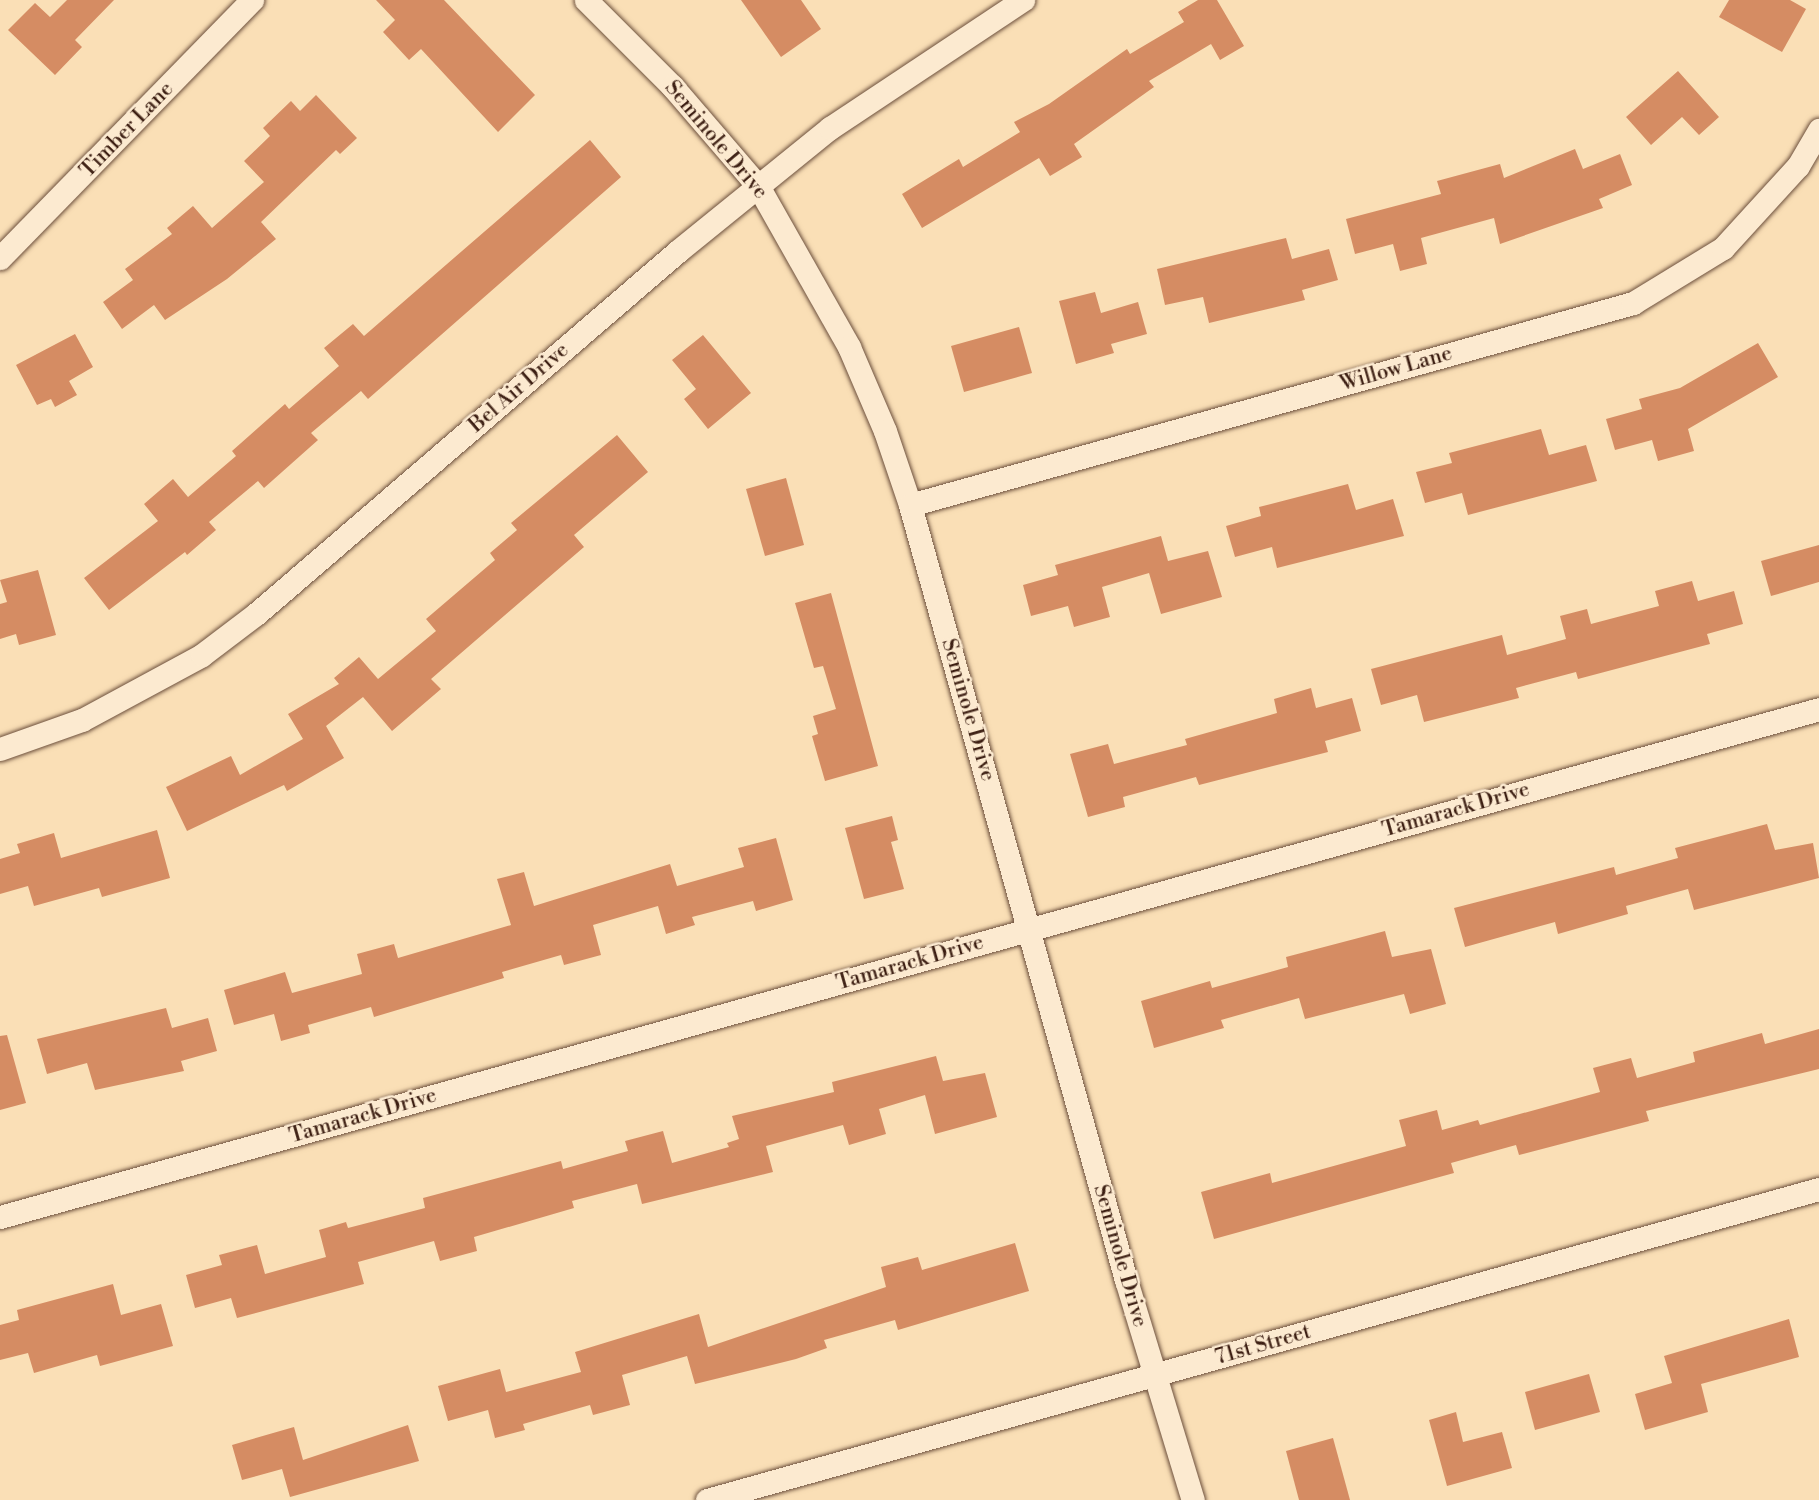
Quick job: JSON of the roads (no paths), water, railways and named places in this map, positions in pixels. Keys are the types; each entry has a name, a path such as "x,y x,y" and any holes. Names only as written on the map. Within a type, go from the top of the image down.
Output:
{"street":[{"name":"Timber Lane","path":"0,258 252,0"},
{"name":"Seminole Drive","path":"586,0 664,78 758,186 849,347 910,505 1155,1375 1193,1500"},
{"name":"Bel Air Drive","path":"0,749 92,715 145,690 213,647 830,128 1023,0"},
{"name":"Willow Lane","path":"910,505 1633,303 1724,248 1798,166 1819,130"},
{"name":"Tamarack Drive","path":"0,1217 1819,709"},
{"name":"71st Street","path":"717,1499 1819,1189"}]}
